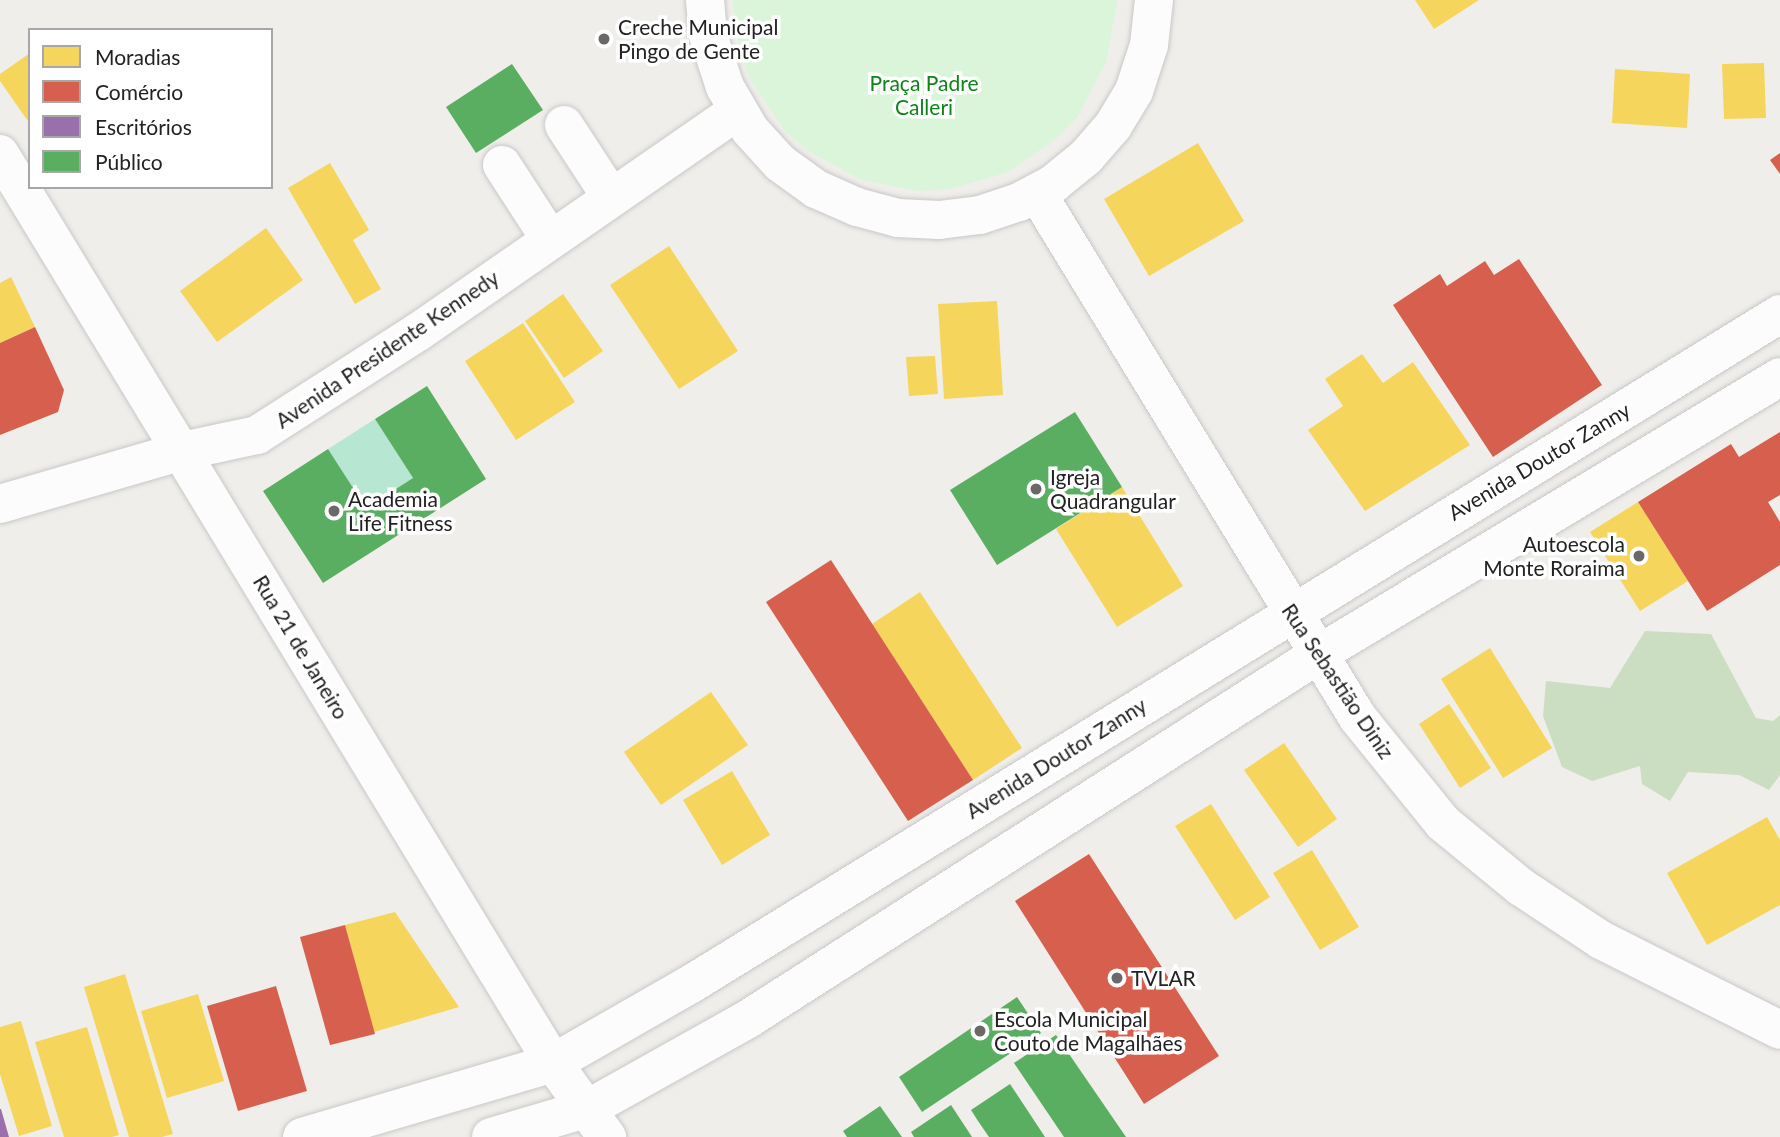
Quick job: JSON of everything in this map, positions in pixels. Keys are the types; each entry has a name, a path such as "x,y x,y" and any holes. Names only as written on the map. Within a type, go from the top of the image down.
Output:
{"street":[{"path":"705,0 715,62 737,111 764,147 797,176 836,200 878,214 918,220 960,218 999,210 1037,193 1086,157 1124,109 1149,46 1154,0"},
{"name":"Avenida Presidente Kennedy","path":"0,504 182,451 257,435 418,332 737,111"},
{"path":"564,125 611,197"},
{"name":"Rua 21 de Janeiro","path":"0,155 553,1063 598,1123"},
{"path":"502,165 550,239"},
{"name":"Rua Sebastião Diniz","path":"1037,193 1291,612 1322,652 1358,718 1443,823 1511,879 1601,940 1780,1030"},
{"name":"Avenida Doutor Zanny","path":"302,1137 553,1063 691,984 1291,612 1780,314"},
{"path":"491,1137 598,1123 748,1019 1322,652 1780,377"}],"green space":[{"name":"Praça Padre Calleri","path":"732,0 1116,0 1117,3 1106,62 1078,116 1057,138 1008,172 950,189 920,191 861,180 808,151 785,131 751,81 740,53"},
{"path":"375,419 413,478 366,508 328,449"},
{"path":"1645,631 1711,634 1756,718 1773,721 1780,715 1780,775 1769,790 1739,775 1688,772 1670,801 1642,784 1640,766 1592,781 1562,767 1543,716 1546,681 1610,688"}],"building: Moradias":[{"path":"1415,0 1479,0 1434,29"},
{"path":"28,54 28,121 0,81 0,74"},
{"path":"1764,63 1766,118 1724,119 1722,64"},
{"path":"1615,69 1690,74 1687,128 1612,123"},
{"path":"1198,143 1244,221 1149,276 1104,199"},
{"path":"330,163 369,230 353,240 381,289 355,304 288,188"},
{"path":"266,228 303,280 217,342 180,291"},
{"path":"669,246 738,351 679,389 610,285"},
{"path":"11,277 35,327 0,343 0,283"},
{"path":"563,294 603,351 564,378 525,321"},
{"path":"997,301 1003,395 944,399 938,304"},
{"path":"523,323 575,402 516,440 465,361"},
{"path":"1362,354 1383,383 1413,362 1470,445 1365,511 1308,430 1343,406 1325,379"},
{"path":"935,356 938,394 909,396 906,357"},
{"path":"1122,487 1183,586 1117,627 1056,529"},
{"name":"Autoescola Monte Roraima","path":"1638,502 1688,581 1640,611 1590,532"},
{"path":"920,592 1022,748 973,780 872,624"},
{"path":"1490,648 1552,748 1503,778 1441,679"},
{"path":"711,692 748,745 661,805 624,752"},
{"path":"1449,704 1491,768 1460,788 1419,724"},
{"path":"1284,743 1337,819 1298,847 1244,770"},
{"path":"732,771 770,835 722,865 683,800"},
{"path":"1211,804 1270,897 1235,920 1175,826"},
{"path":"1767,817 1780,840 1780,905 1707,945 1667,873"},
{"path":"1312,850 1359,927 1320,950 1273,873"},
{"path":"395,912 459,1007 374,1032 345,925"},
{"path":"125,974 173,1134 162,1137 129,1137 84,987"},
{"path":"198,994 224,1081 167,1098 141,1011"},
{"path":"21,1021 52,1126 19,1136 0,1074 0,1027"},
{"path":"87,1027 119,1135 112,1137 64,1137 35,1042"}],"building: Comércio":[{"path":"1780,153 1780,174 1770,160"},
{"path":"1519,259 1602,385 1493,457 1393,305 1440,274 1447,286 1485,261 1494,275"},
{"path":"35,327 64,390 58,412 0,435 0,343"},
{"path":"1780,432 1780,495 1768,502 1780,522 1780,565 1707,611 1638,502 1731,444 1739,457"},
{"path":"831,560 973,780 908,821 766,602"},
{"name":"TVLAR","path":"1089,854 1219,1056 1144,1104 1015,901"},
{"path":"345,925 375,1034 330,1045 300,937"},
{"path":"276,986 307,1091 238,1111 207,1006"}],"building: Escritórios":[{"path":"1,1109 9,1137 0,1137"}],"building: Público":[{"path":"512,64 543,110 476,153 446,107"},
{"path":"427,386 486,479 323,583 263,491 328,449 366,508 413,478 375,419"},
{"name":"Igreja Quadrangular","path":"1075,412 1122,487 997,565 950,490"},
{"path":"1017,997 1041,1033 922,1112 899,1077"},
{"path":"1056,1035 1126,1137 1064,1137 1014,1063"},
{"path":"1010,1084 1045,1137 989,1137 978,1121 971,1110"},
{"path":"951,1105 972,1137 914,1137 911,1132"},
{"path":"880,1106 902,1137 847,1137 843,1131"}],"place":[{"name":"Creche Municipal Pingo de Gente","path":"604,39"},
{"name":"Igreja Quadrangular","path":"1036,489"},
{"name":"Academia Life Fitness","path":"334,511"},
{"name":"Autoescola Monte Roraima","path":"1639,556"},
{"name":"TVLAR","path":"1117,978"},
{"name":"Escola Municipal Couto de Magalhães","path":"980,1031"}]}
